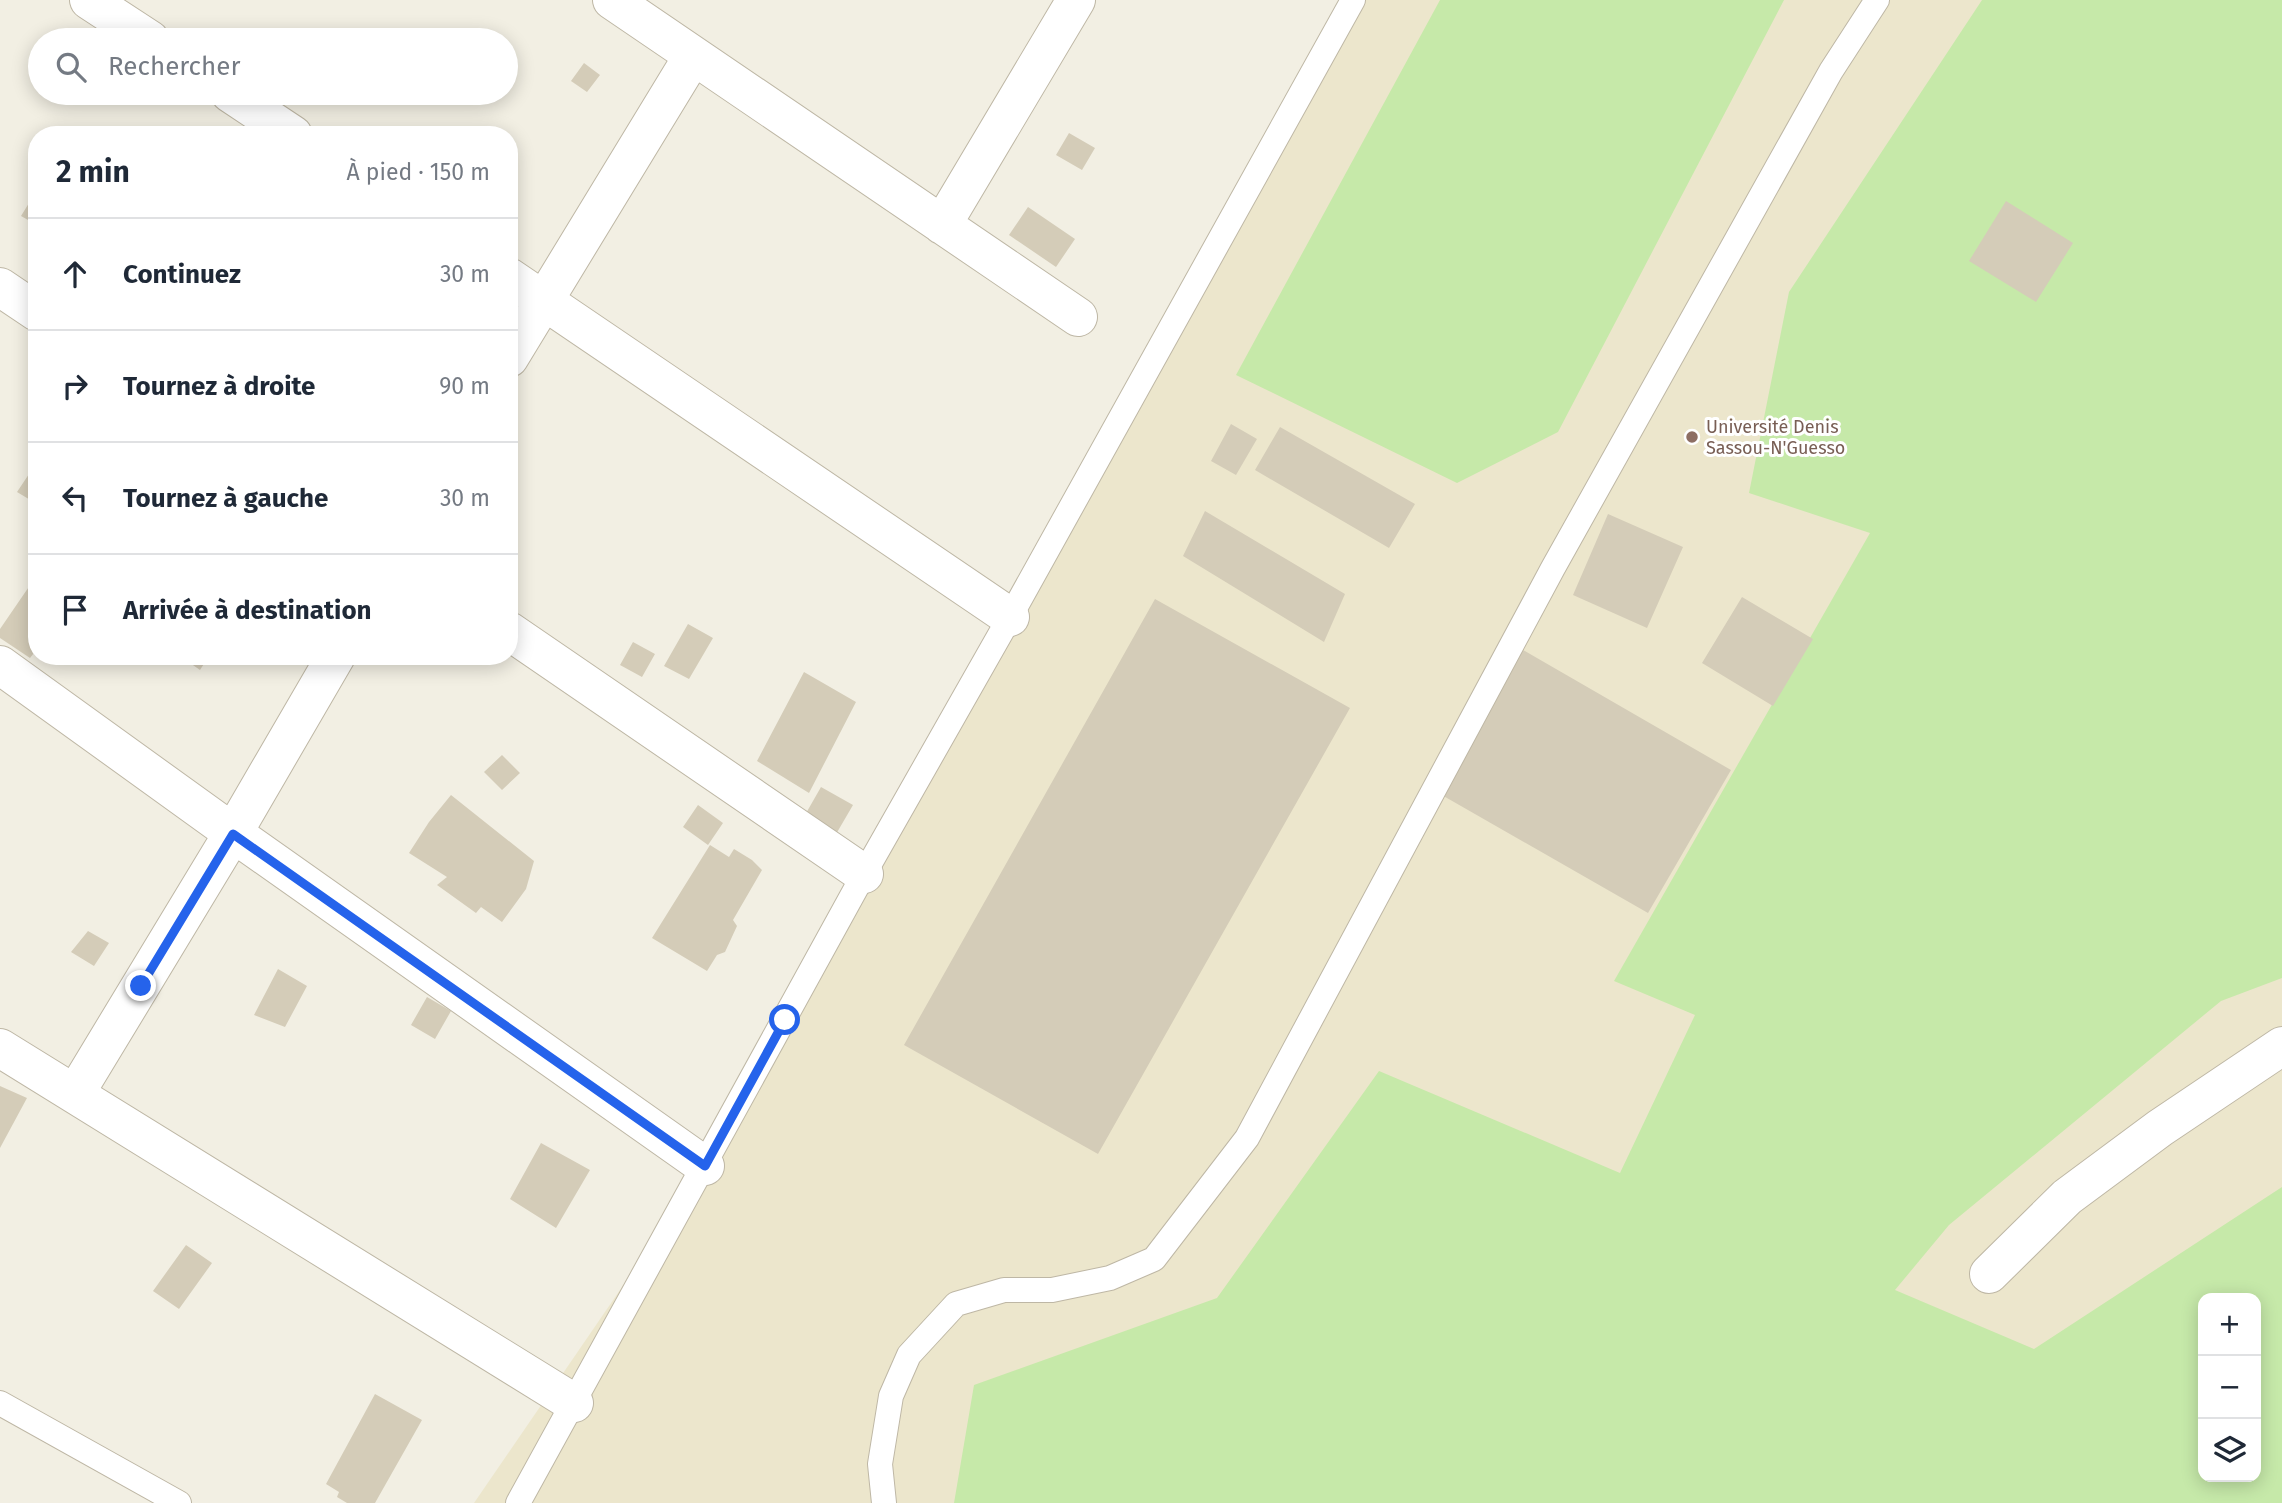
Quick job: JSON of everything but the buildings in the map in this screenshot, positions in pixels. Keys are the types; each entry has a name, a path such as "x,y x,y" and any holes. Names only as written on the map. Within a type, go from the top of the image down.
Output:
{"street":[{"path":"89,0 132,28"},
{"path":"612,0 1078,317"},
{"path":"942,225 1076,0"},
{"path":"518,343 693,55"},
{"path":"248,105 280,126"},
{"path":"518,283 1010,617"},
{"path":"0,287 28,306"},
{"path":"518,637 864,874"},
{"path":"0,665 233,834 705,1166"},
{"path":"75,1094 233,834 331,665"},
{"path":"1990,1274 2067,1197 2160,1128 2282,1046"},
{"path":"0,1048 574,1403"}],"lane":[{"path":"518,1503 864,874 1353,0"},
{"path":"884,1503 880,1464 891,1396 909,1355 956,1304 1004,1290 1052,1290 1110,1278 1154,1259 1247,1138 1553,568 1831,71 1877,0"},
{"path":"0,1403 179,1503"}],"shaded area":[{"name":"Université Denis Sassou-N'Guesso","path":"1340,0 2282,0 2282,1503 474,1503 705,1166"}],"green space":[{"path":"1440,0 1784,0 1558,432 1457,483 1236,375"},
{"path":"1982,0 2282,0 2282,978 2221,1001 1949,1225 1895,1290 2034,1349 2282,1187 2282,1503 954,1503 974,1385 1217,1298 1379,1071 1620,1173 1695,1015 1614,981 1870,533 1749,493 1789,292"}],"place":[{"name":"Université Denis Sassou-N'Guesso","path":"1692,437"}],"route":[{"path":"141,986 233,834 705,1166 785,1020"}]}
